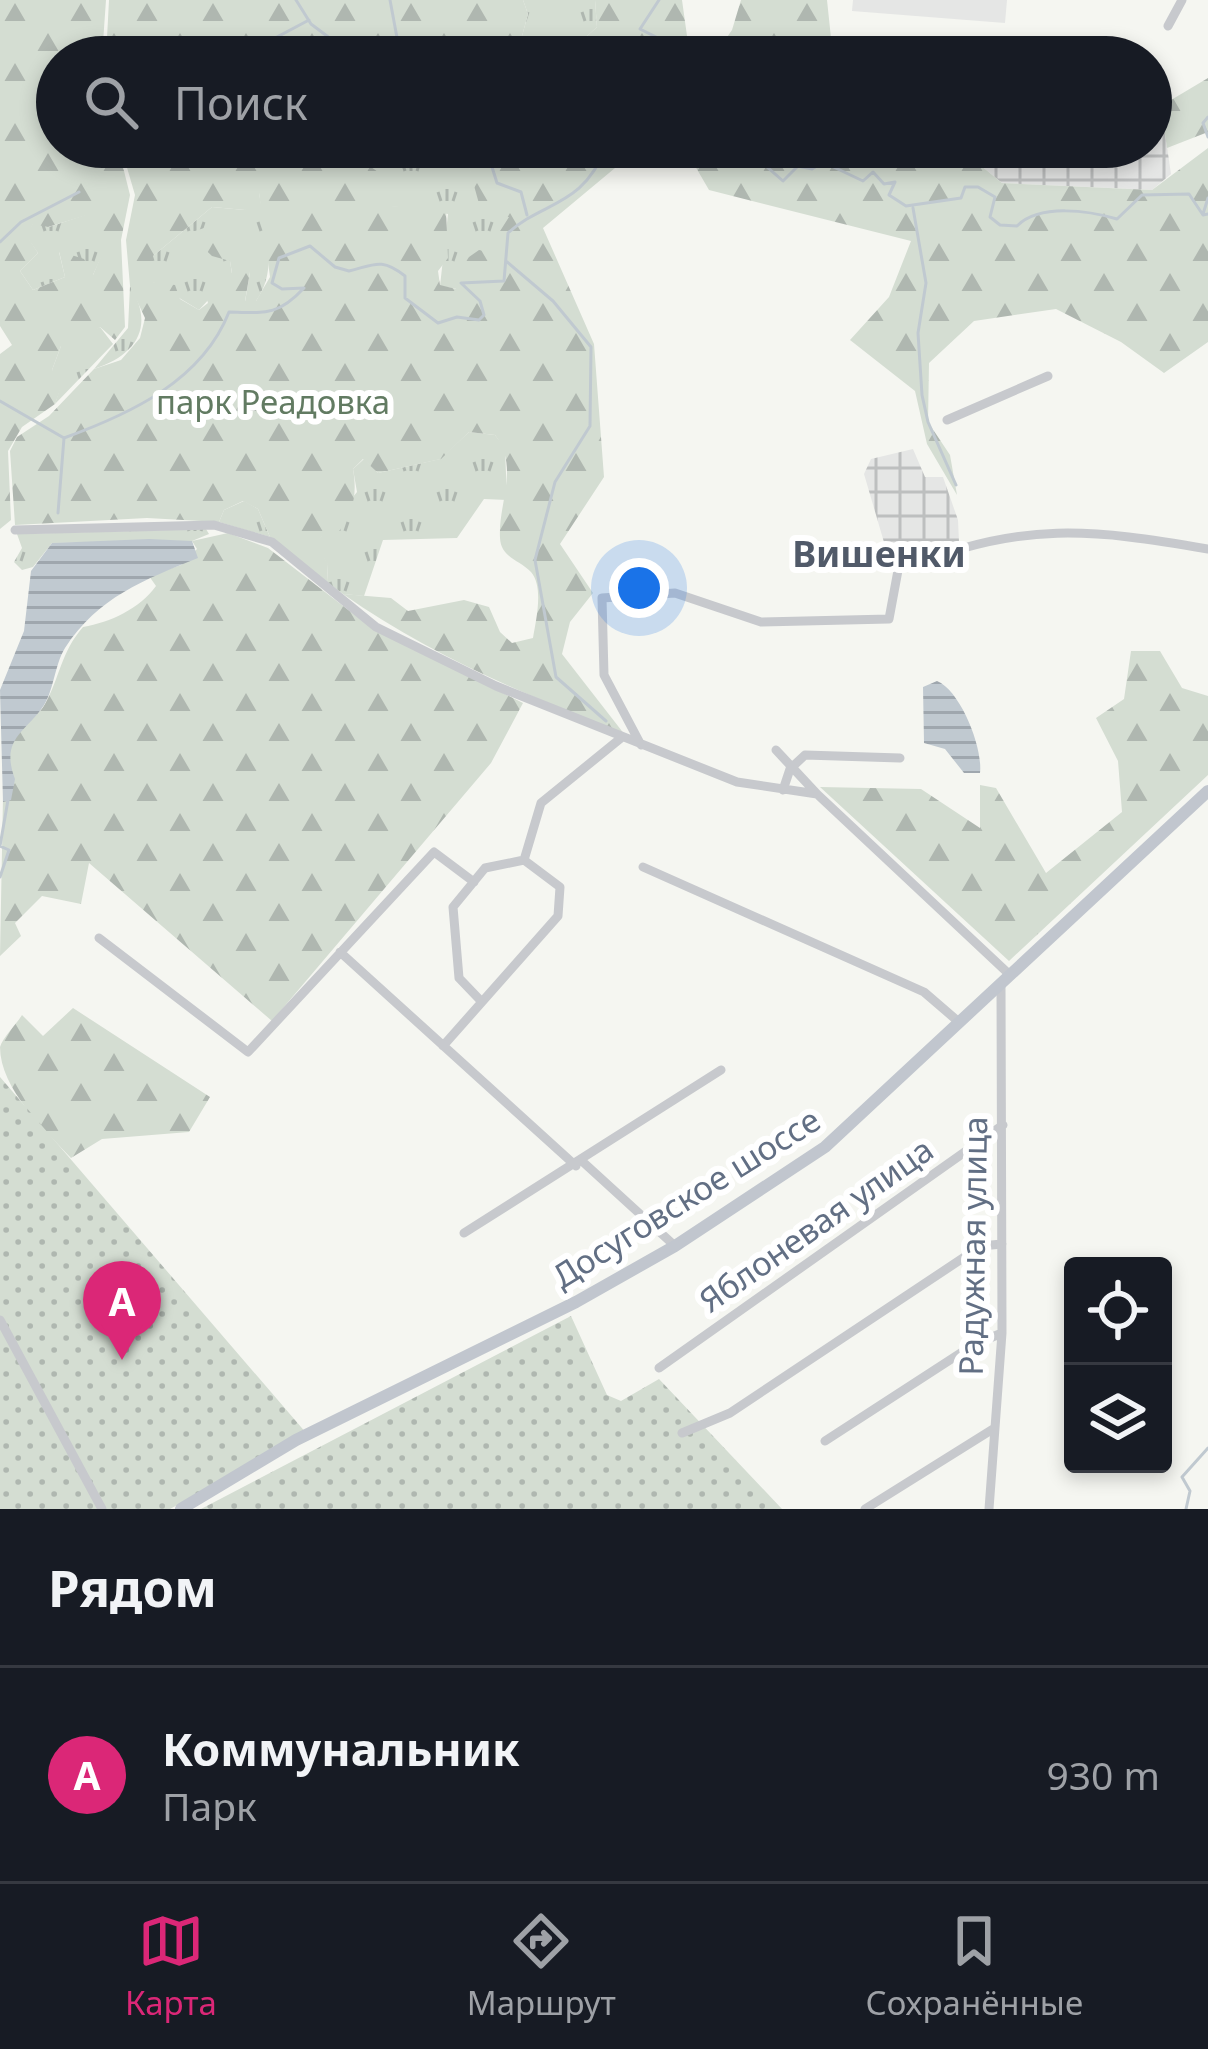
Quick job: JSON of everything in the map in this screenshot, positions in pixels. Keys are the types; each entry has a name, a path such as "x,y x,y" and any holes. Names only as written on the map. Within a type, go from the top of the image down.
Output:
{"main road":[{"name":"Досуговское шоссе","path":"181,1509 296,1440 497,1343 675,1246 825,1147 1208,791"}],"street":[{"path":"1168,26 1182,0"},
{"path":"947,420 1048,376"},
{"path":"15,530 230,527 272,542 376,627 644,749 737,782 818,795"},
{"path":"887,555 910,567 1009,534 1058,529 1208,550"},
{"path":"644,749 604,675 602,598 675,593 761,622 889,619 899,565"},
{"path":"524,860 541,803 622,738"},
{"path":"776,750 1006,979"},
{"path":"783,790 792,768 806,755 900,758"},
{"path":"98,938 248,1052 434,852 474,882"},
{"path":"442,1046 558,916 560,887 524,860 485,868 453,907 459,978 481,1001"},
{"path":"643,866 923,992 960,1023"},
{"path":"340,952 675,1246"},
{"name":"Радужная улица","path":"989,1509 1002,1333 1006,979"},
{"path":"464,1234 722,1070"},
{"name":"Яблоневая улица","path":"659,1368 1003,1125"},
{"path":"682,1433 730,1413 981,1246 1002,1244"},
{"path":"0,1320 102,1509"},
{"path":"826,1442 973,1345 1002,1333"},
{"path":"865,1509 993,1429"}],"shaded area":[{"path":"853,0 1007,0 1005,23 852,11"},
{"path":"984,168 1170,168 1171,174 1152,190 1002,183"},
{"path":"913,449 925,477 943,477 958,520 959,542 903,559 886,549 864,474 871,459"},
{"path":"192,541 198,558 124,592 78,630 61,655 46,702 12,746 15,779 11,800 3,802 0,690 24,631 31,571 52,543"},
{"path":"937,681 954,696 969,721 980,773 964,773 945,749 924,743 923,687"}],"green space":[{"name":"парк Реадовка","path":"0,0 106,0 103,36 36,36 36,168 123,168 130,195 121,240 125,327 115,340 100,327 73,346 61,346 52,370 64,379 55,404 22,427 8,451 11,520 0,529 0,354 12,345 0,326","holes":["87,215 104,249 93,275 84,259 59,251 65,277 33,290 20,271 38,253 27,236 33,224 48,227"]},
{"path":"109,0 523,0 528,14 522,36 107,36"},
{"path":"523,0 595,0 597,27 587,36 522,36 528,14"},
{"path":"595,0 682,0 687,36 587,36 597,27"},
{"path":"741,0 827,0 831,36 728,36"},
{"path":"1208,78 1208,132 1172,146 1172,99"},
{"path":"1208,148 1208,342 1164,373 1121,342 1056,309 974,321 929,363 928,422 950,455 957,495 927,444 915,391 850,340 889,297 911,241 709,190 696,168 984,168 1002,183 1152,190"},
{"name":"парк Реадовка","path":"127,168 372,168 389,180 392,206 446,209 448,258 438,271 440,285 456,289 459,264 479,250 500,254 495,239 509,217 483,218 469,168 615,168 543,228 594,344 604,477 560,544 593,593 570,622 562,654 625,735 444,655 343,594 391,598 408,611 464,600 489,607 500,632 512,643 533,638 538,604 535,578 501,545 507,473 495,435 469,432 441,459 378,473 363,459 353,469 354,498 345,522 334,538 322,536 316,544 328,564 327,582 270,537 258,509 243,501 224,510 219,522 147,518 15,525 10,451 17,437 49,416 94,369 121,360 140,338 145,318 130,286 126,240 135,195","holes":["259,193 270,277 256,301 245,301 250,272 246,245 210,226 195,231 193,238 212,256 230,261 232,273 216,277 204,290 208,303 199,310 180,299 175,285 153,282 153,256 212,207 245,210 253,201 248,194"]},
{"path":"365,168 469,168 484,209 511,216 501,255 461,279 457,289 440,286 448,214 391,206"},
{"path":"247,193 259,193 268,249 267,276 256,301 245,302 250,272 230,261 232,274 199,310 153,282 153,256 212,207 245,210"},
{"path":"88,214 105,249 92,277 59,252 65,277 33,290 20,271 38,253 26,236 33,223 49,227"},
{"path":"130,286 141,314 138,337 121,356 94,369 128,328"},
{"path":"100,327 113,344 55,404 60,388 52,370 61,346"},
{"path":"469,432 495,435 505,448 507,500 484,499 457,538 383,540 364,596 343,594 327,582 328,565 315,544 357,492 353,469 364,459 378,473 440,459"},
{"path":"244,501 258,509 270,537 219,522 224,510"},
{"path":"206,529 209,534 192,541 52,543 33,567 22,570 14,562 22,548 17,534"},
{"path":"228,533 268,548 373,629 523,703 491,763 272,1021 89,863 81,904 42,896 15,923 21,936 0,956 4,744 45,704 83,627 133,608 156,586 149,576 181,565 197,549 192,541"},
{"path":"1131,651 1160,651 1182,688 1208,696 1208,775 1009,961 820,787 921,789 980,828 980,785 996,788 1046,873 1122,812 1118,761 1096,718 1124,699"},
{"path":"73,1008 210,1097 189,1132 102,1139 71,1158 49,1135 16,1093 0,1047 22,1015 43,1036"},
{"path":"0,1077 307,1434 170,1509 0,1509"},
{"path":"571,1316 607,1395 621,1401 659,1379 782,1509 201,1509"}],"waterway":[{"path":"296,0 311,24 327,36"},
{"path":"390,0 397,36"},
{"path":"654,36 640,29 659,0"},
{"path":"279,36 309,20"},
{"path":"1208,117 1203,123 1208,137"},
{"path":"492,168 497,183 521,192 527,215"},
{"path":"0,401 64,438 114,418 182,376 217,336 229,312 270,311 295,297 304,288 282,289 272,283 279,258 310,246 335,267 349,271 377,264 397,270 405,276 405,298 438,323 457,317 479,320 484,315 480,301 461,283 504,281 508,233 562,201 596,168"},
{"path":"768,168 783,181 796,168"},
{"path":"807,168 814,168"},
{"path":"836,168 863,181 873,172 884,184 895,182 889,195 906,206 961,198 965,187 978,187 995,197 990,217 1000,225 1017,226 1052,212 1117,219 1142,195 1189,194 1203,215 1208,214"},
{"path":"0,242 21,222 79,192"},
{"path":"1203,214 1208,198"},
{"path":"913,208 926,283 918,333 922,395 928,422 956,485"},
{"path":"506,261 553,301 591,347 590,426 555,482 535,560 556,677 606,721"},
{"path":"58,513 64,438"},
{"path":"0,877 9,850 0,846 8,800"},
{"path":"1186,1509 1190,1491 1182,1477 1208,1448"}],"place":[{"name":"Коммунальник","path":"122,1360"}],"district":[{"name":"Вишенки","path":"879,554"}]}
